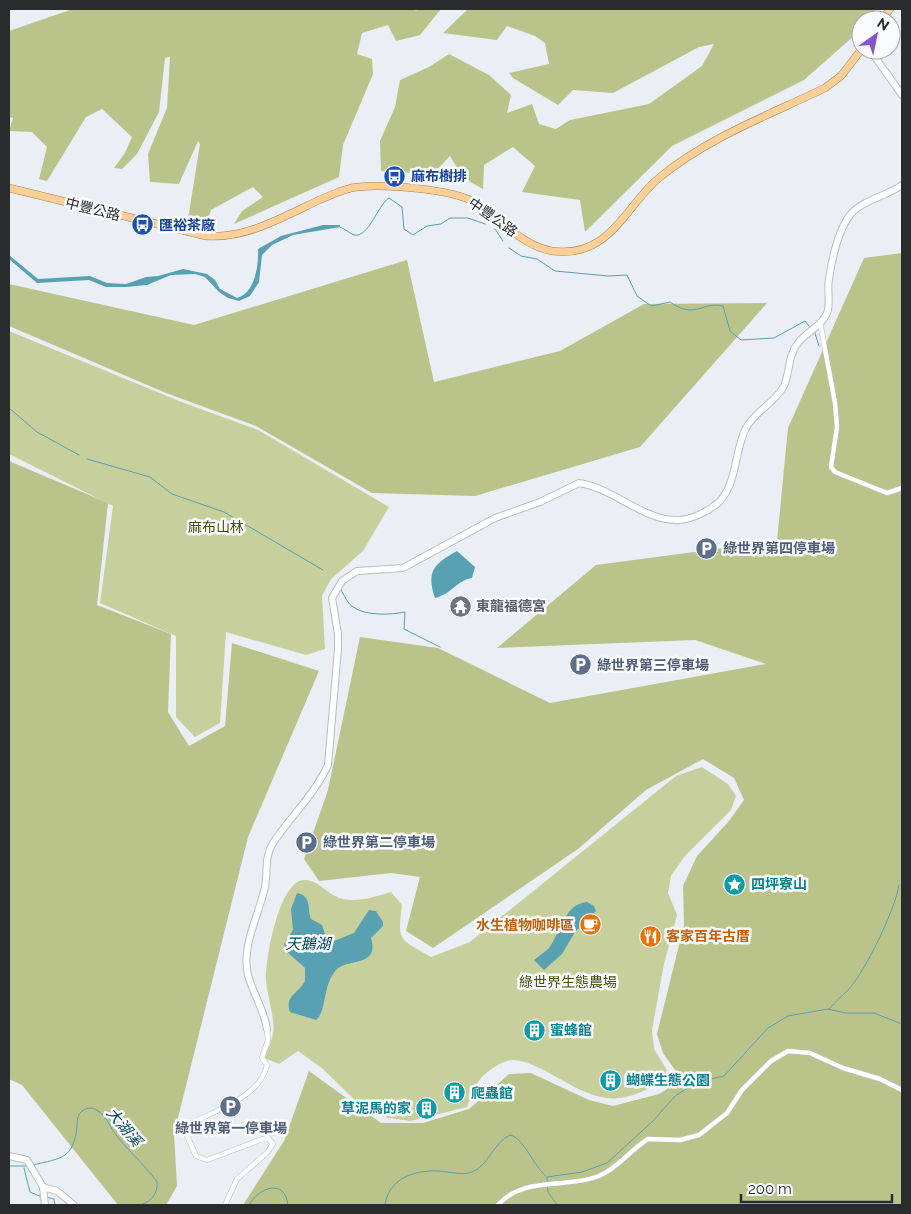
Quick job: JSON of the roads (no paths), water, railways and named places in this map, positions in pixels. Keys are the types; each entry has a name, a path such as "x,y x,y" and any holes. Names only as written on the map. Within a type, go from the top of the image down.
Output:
{"main road":[{"name":"中豐公路","path":"9,188 206,236 226,237 259,227 345,189 392,185 463,197 490,212 531,243 546,248 566,251 581,248 611,233 657,179 688,156 825,88 841,76 854,60"}],"street":[{"path":"877,60 902,95"},
{"path":"225,1205 237,1180 267,1153 273,1144 268,1138 206,1160 196,1156 185,1131 192,1123 248,1093 261,1082 267,1065 262,1058 268,1040 264,1013 248,974 249,940 265,883 266,858 289,820 324,775 328,766 338,649 338,634 332,598 342,581 357,571 403,568 495,518 540,502 580,483 601,489 654,516 678,520 699,514 718,502 732,477 746,427 778,395 798,343 820,322 828,309 828,280 846,222 856,208 902,185"},
{"path":"63,202 66,194"},
{"path":"78,206 80,198"},
{"path":"820,322 835,403 837,427 831,467 835,472 887,493 902,488"},
{"path":"498,1205 509,1195 521,1188 550,1185 597,1176 608,1171 648,1139 680,1140 698,1135 727,1113 748,1083 771,1061 788,1052 810,1053 843,1068 880,1079 902,1090"},
{"path":"9,1156 25,1159 31,1166 43,1187 44,1203"},
{"path":"43,1187 57,1191 74,1205"}],"water":[{"path":"323,225 340,225 340,227 293,235 272,245 262,255 259,282 250,296 239,301 228,298 219,292 205,277 195,274 171,275 147,285 126,287 106,287 89,280 37,283 9,259 9,255 38,279 90,276 107,283 126,284 146,277 158,276 183,269 207,274 215,280 220,289 237,298 248,290 255,278 258,249 281,236"},
{"path":"457,551 475,567 472,578 462,581 446,593 435,598 431,581 434,569 443,560"},
{"name":"天鵝湖","path":"297,893 307,900 311,919 322,925 326,937 334,941 354,933 369,910 376,911 383,922 383,926 371,938 373,947 371,954 361,961 341,966 336,970 326,991 322,1011 316,1020 290,1012 289,1007 291,998 305,981 305,968 286,951 284,944 293,930 291,909"},
{"path":"587,902 594,906 596,911 575,932 562,954 544,970 534,960 549,948 568,913 579,904"}],"waterway":[{"path":"340,227 354,235 359,235 369,227 389,198 402,207 404,229 413,235 427,226 441,224 450,218 468,218 485,224"},
{"path":"495,229 503,241"},
{"path":"509,248 521,256 537,259 555,271 608,276 627,275 637,296 651,306 670,302 686,310 715,305 723,306 730,331 741,340 774,338 805,321 809,326"},
{"path":"815,333 819,346"},
{"path":"9,408 37,432 79,455"},
{"path":"87,459 150,477 172,494 224,512 323,570"},
{"path":"341,590 349,604 358,610 378,614 405,612 404,629 440,647"},
{"path":"829,1009 848,990 863,970 886,924 899,885"},
{"path":"547,1177 582,1172 607,1163 653,1121 675,1096 697,1082 724,1076 768,1028 788,1016 828,1009 845,1013 874,1013 902,1024"},
{"name":"大湖溪","path":"33,1165 52,1161 69,1151 73,1145 80,1114 85,1109 94,1109 103,1115 117,1136 157,1182 154,1196 141,1205"},
{"name":"大湖溪","path":"385,1205 391,1189 403,1178 411,1174 428,1171 472,1172 478,1169 504,1138 510,1135 520,1141 546,1176"},
{"name":"大湖溪","path":"9,1166 27,1166"},
{"path":"24,1168 30,1192 42,1197"},
{"path":"547,1178 548,1192 557,1205"},
{"name":"大湖溪","path":"249,1205 259,1194 271,1188 277,1188 282,1191 288,1205"},
{"path":"46,1197 54,1199 55,1205"}],"place":[{"name":"麻布樹排","path":"395,176"},
{"name":"匯裕茶廠","path":"143,225"},
{"name":"綠世界第四停車場","path":"707,548"},
{"name":"東龍福德宮","path":"460,606"},
{"name":"綠世界第三停車場","path":"581,665"},
{"name":"綠世界第二停車場","path":"307,842"},
{"name":"四坪寮山","path":"735,884"},
{"name":"水生植物咖啡區","path":"590,925"},
{"name":"客家百年古厝","path":"650,936"},
{"name":"蜜蜂館","path":"534,1030"},
{"name":"蝴蝶生態公園","path":"610,1080"},
{"name":"爬蟲館","path":"455,1093"},
{"name":"綠世界第一停車場","path":"231,1106"},
{"name":"草泥馬的家","path":"427,1108"}],"park label":[{"name":"麻布山林","path":"216,527"},
{"name":"綠世界生態農場","path":"568,982"}]}
